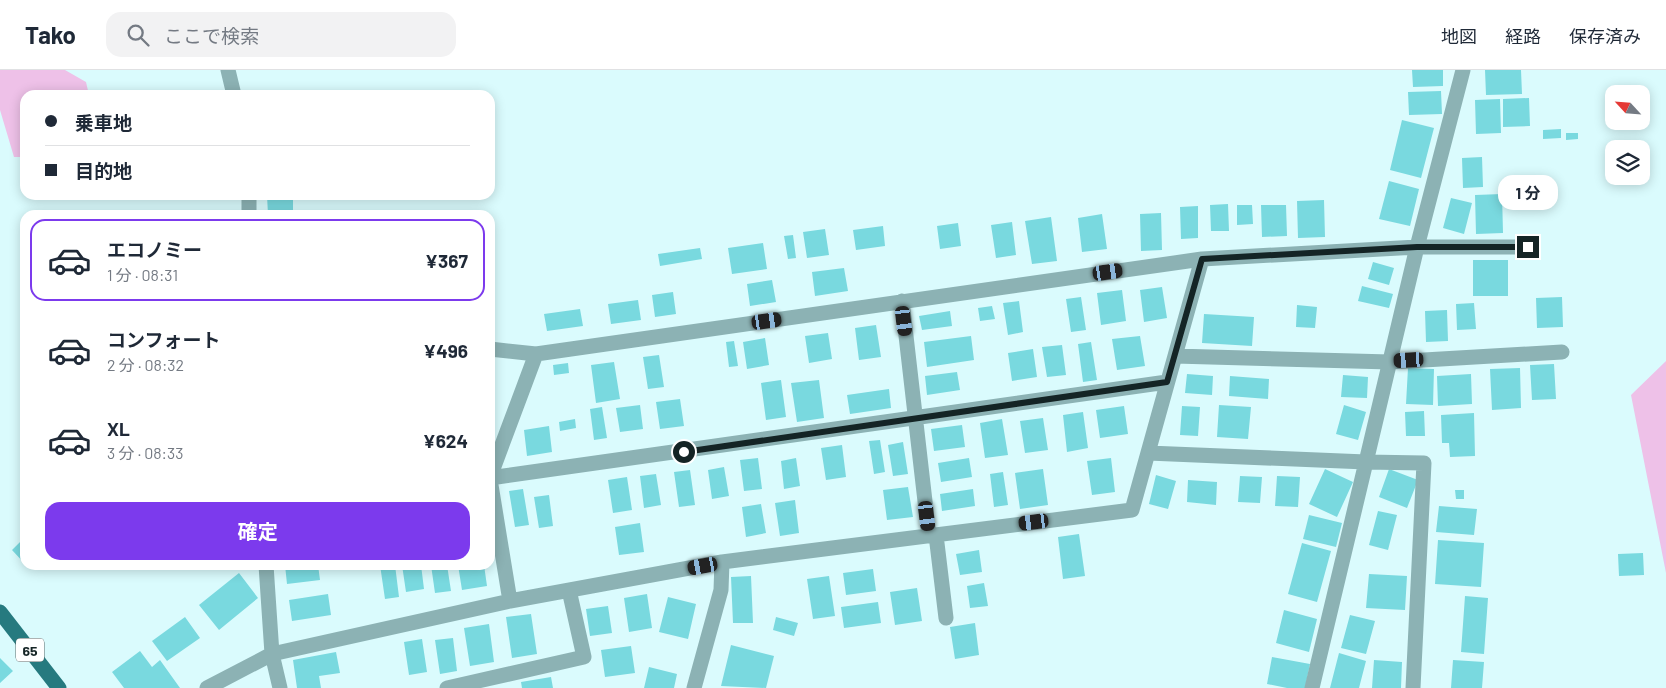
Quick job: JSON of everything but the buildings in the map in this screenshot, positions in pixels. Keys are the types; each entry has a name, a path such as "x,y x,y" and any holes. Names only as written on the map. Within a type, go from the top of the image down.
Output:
{"main road":[{"name":"65","path":"0,612 59,688"}],"street":[{"path":"228,70 233,90"},
{"path":"1312,688 1417,247 1463,70"},
{"path":"495,350 536,354 1202,259 1417,247 1528,247"},
{"path":"207,688 272,654 510,601 722,562 1132,510 1202,259"},
{"path":"902,302 916,419 946,618"},
{"path":"1174,356 1390,362 1562,352"},
{"path":"495,465 536,354"},
{"path":"495,477 1167,382"},
{"path":"1148,453 1424,463 1413,688"},
{"path":"495,509 510,601"},
{"path":"694,688 722,590 722,562"},
{"path":"266,570 272,654 280,688"},
{"path":"447,688 584,657 569,590"}],"shaded area":[{"path":"0,70 65,70 86,82 88,90 20,90 20,157 14,157 0,110"},
{"path":"1666,361 1666,573 1631,395"}],"route":[{"path":"684,452 1167,382 1202,259 1417,247 1528,247"}]}
